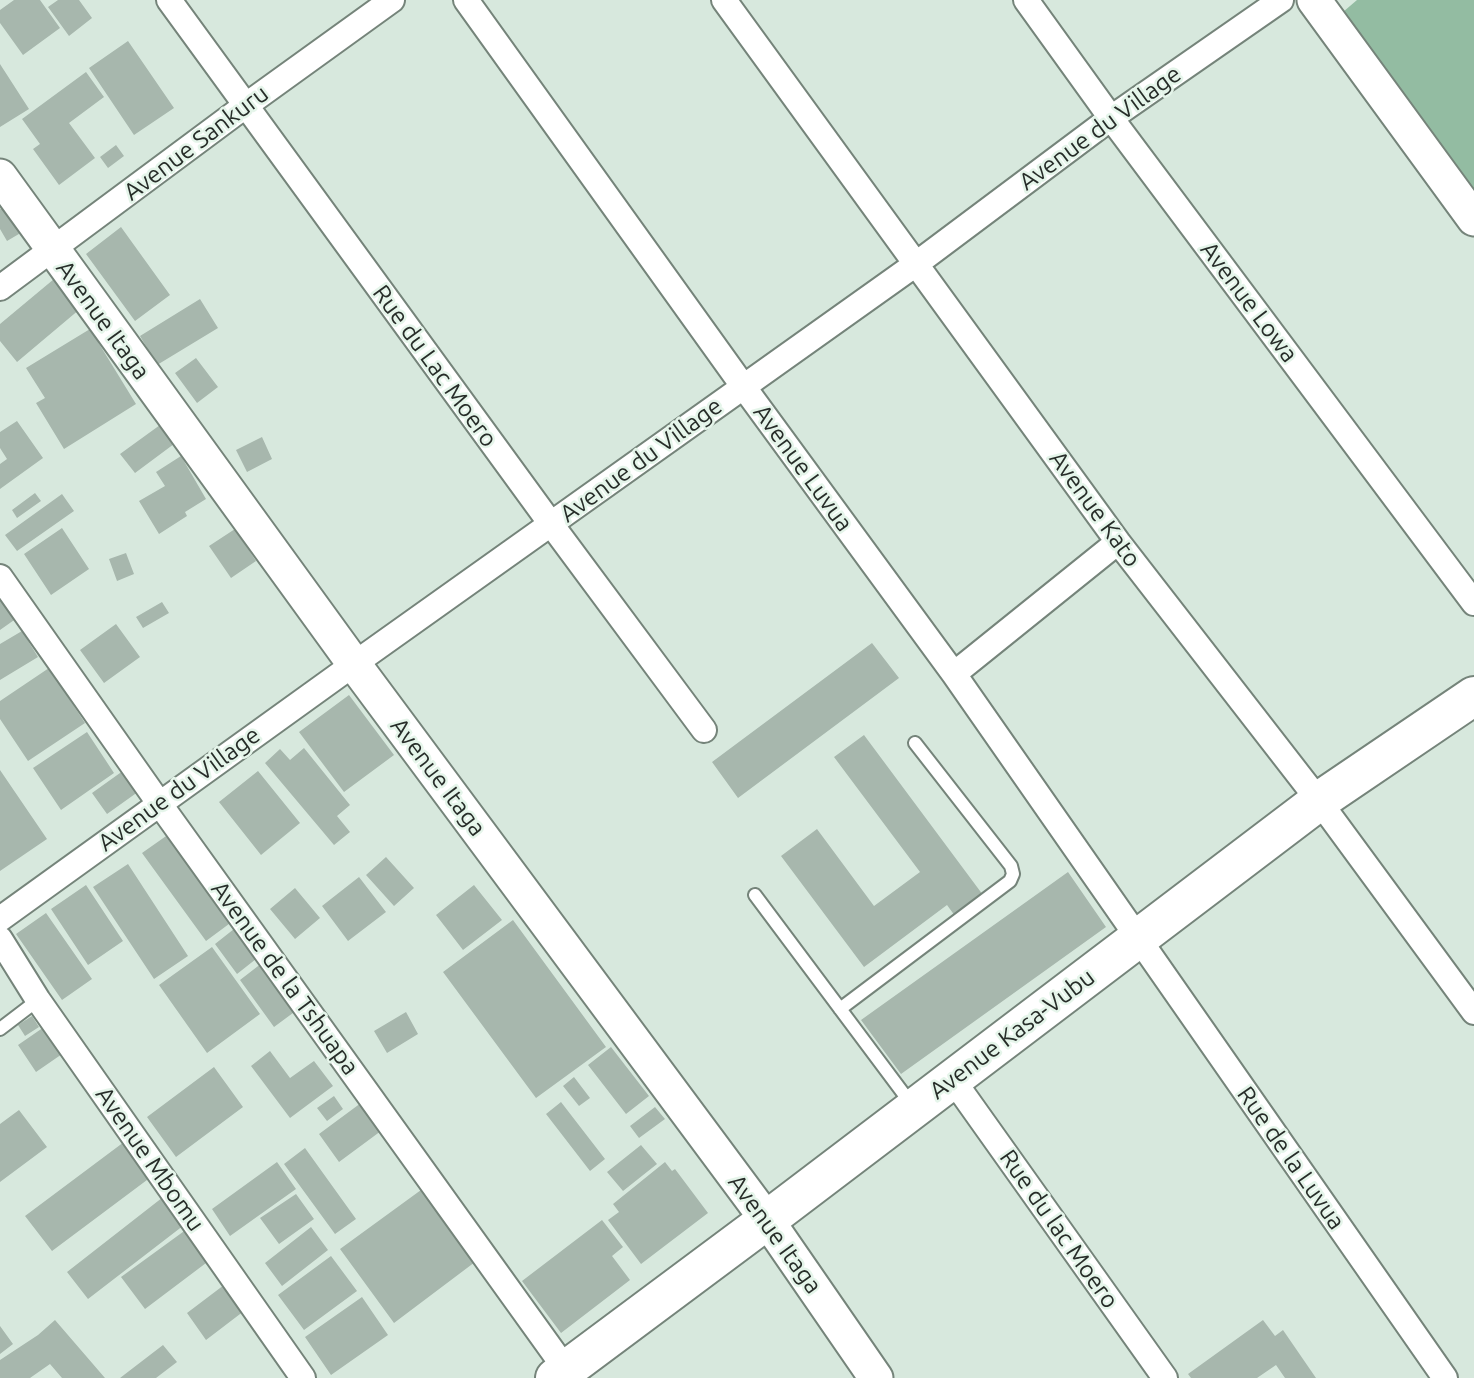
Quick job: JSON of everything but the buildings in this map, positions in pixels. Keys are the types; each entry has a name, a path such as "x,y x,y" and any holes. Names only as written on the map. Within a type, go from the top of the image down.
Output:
{"main road":[{"name":"Avenue Kasa-Vubu","path":"564,1375 1319,801 1474,696"}],"street":[{"name":"Rue du Lac Moero","path":"169,0 704,730"},
{"name":"Avenue Sankuru","path":"0,288 393,0"},
{"name":"Avenue Luvua","path":"466,0 954,674 1138,938"},
{"name":"Avenue Kato","path":"724,0 1118,542 1319,801 1474,1012"},
{"name":"Avenue Lowa","path":"1026,0 1111,118 1474,603"},
{"name":"Avenue du Village","path":"0,919 916,264 1111,118 1281,0"},
{"path":"1314,0 1474,219"},
{"name":"Avenue Itaga","path":"0,176 354,664 767,1220 876,1378"},
{"path":"954,674 1118,542"},
{"name":"Avenue de la Tshuapa","path":"0,577 564,1375"},
{"name":"Rue de la Luvua","path":"1138,938 1445,1378"},
{"name":"Avenue Mbomu","path":"0,939 38,1000 303,1378"},
{"name":"Rue du lac Moero","path":"953,1080 1165,1378"}],"lane":[{"path":"840,1009 1010,881 1013,874 1011,866 915,743"},
{"path":"755,895 914,1108"},
{"path":"0,1029 38,1000"}],"green space":[{"path":"1357,0 1474,0 1474,194 1343,12"}]}
